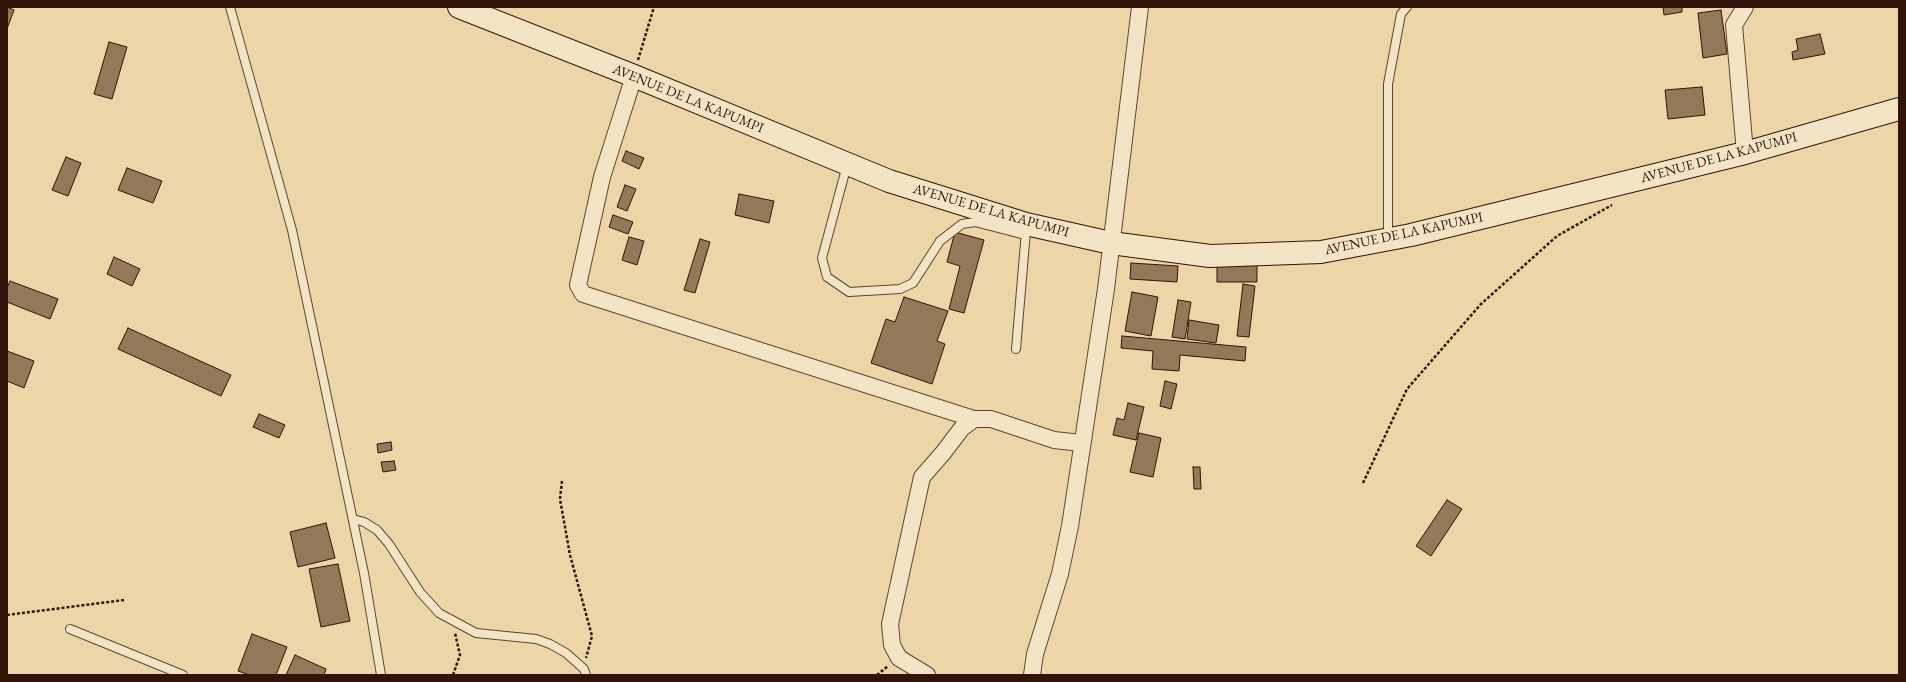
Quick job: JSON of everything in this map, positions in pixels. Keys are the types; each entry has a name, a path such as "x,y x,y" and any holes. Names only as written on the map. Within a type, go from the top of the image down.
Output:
{"main road":[{"name":"AVENUE DE LA KAPUMPI","path":"471,9 889,182 1026,230 1210,256 1321,252 1388,240 1745,154 1899,109"}],"street":[{"path":"1032,675 1035,654 1060,574 1070,526 1081,443 1106,289 1140,7"},
{"path":"1745,7 1734,25 1745,154"},
{"path":"634,76 602,178 578,284 583,294 974,419 991,419 1054,440 1081,443"},
{"path":"927,675 898,658 892,645 890,624 922,477 962,428 974,419"}],"lane":[{"path":"230,7 292,230 364,573 381,675"},
{"path":"1388,240 1388,84 1401,14 1407,7"},
{"path":"847,164 822,258 827,277 849,292 900,289 913,283 940,241 962,224 975,222 1026,230 1016,349"},
{"path":"353,519 364,522 378,530 429,604 439,613 476,633 536,639 550,644 566,653 585,672"},
{"path":"70,629 183,675"}],"path":[{"path":"634,76 654,7"},
{"path":"1363,483 1407,389 1481,304 1556,236 1617,202"},
{"path":"562,481 560,499 570,555 592,636 585,672"},
{"path":"7,615 124,600"},
{"path":"452,621 460,656 453,675"}],"building":[{"path":"7,7 14,10 7,29"},
{"path":"1663,7 1682,7 1682,12 1664,15"},
{"path":"1721,10 1727,54 1703,58 1698,13"},
{"path":"1820,34 1825,54 1793,60 1792,52 1798,50 1796,39"},
{"path":"109,42 127,47 112,99 94,94"},
{"path":"1702,87 1705,115 1668,119 1665,90"},
{"path":"626,151 644,158 639,169 622,161"},
{"path":"66,157 81,163 68,196 52,190"},
{"path":"127,168 162,181 153,203 118,190"},
{"path":"625,185 636,189 627,211 617,207"},
{"path":"739,194 774,201 769,223 735,215"},
{"path":"613,215 633,222 628,234 609,227"},
{"path":"955,232 984,240 964,313 949,309 960,266 947,262"},
{"path":"629,237 644,241 637,265 622,260"},
{"path":"700,239 710,242 695,293 684,290"},
{"path":"114,257 140,269 132,286 107,274"},
{"path":"1131,263 1178,266 1177,282 1130,279"},
{"path":"1217,264 1257,264 1257,282 1217,282"},
{"path":"10,281 58,299 50,319 7,302 7,288"},
{"path":"1243,284 1255,286 1249,337 1237,336"},
{"path":"1132,292 1158,297 1151,336 1125,331"},
{"path":"904,297 948,311 937,341 945,344 932,384 871,363 886,319 895,322"},
{"path":"1178,300 1191,302 1185,339 1172,337"},
{"path":"1189,320 1219,325 1216,343 1187,339"},
{"path":"128,328 231,375 221,396 118,349"},
{"path":"1122,336 1246,347 1245,361 1180,355 1179,371 1152,369 1153,351 1121,348"},
{"path":"7,351 34,361 24,388 7,381"},
{"path":"1165,381 1177,384 1171,409 1160,406"},
{"path":"1128,403 1144,407 1136,440 1113,435 1117,418 1124,420"},
{"path":"259,414 285,425 279,438 253,427"},
{"path":"1139,433 1161,438 1153,477 1130,472"},
{"path":"391,442 392,450 378,453 377,444"},
{"path":"394,461 396,470 383,472 381,462"},
{"path":"1193,467 1200,467 1201,489 1194,489"},
{"path":"1447,500 1462,509 1431,556 1416,546"},
{"path":"326,523 335,558 298,567 290,532"},
{"path":"338,564 350,621 321,627 309,569"},
{"path":"252,634 287,647 276,675 250,675 238,671"},
{"path":"295,655 326,669 324,675 286,675"}]}
